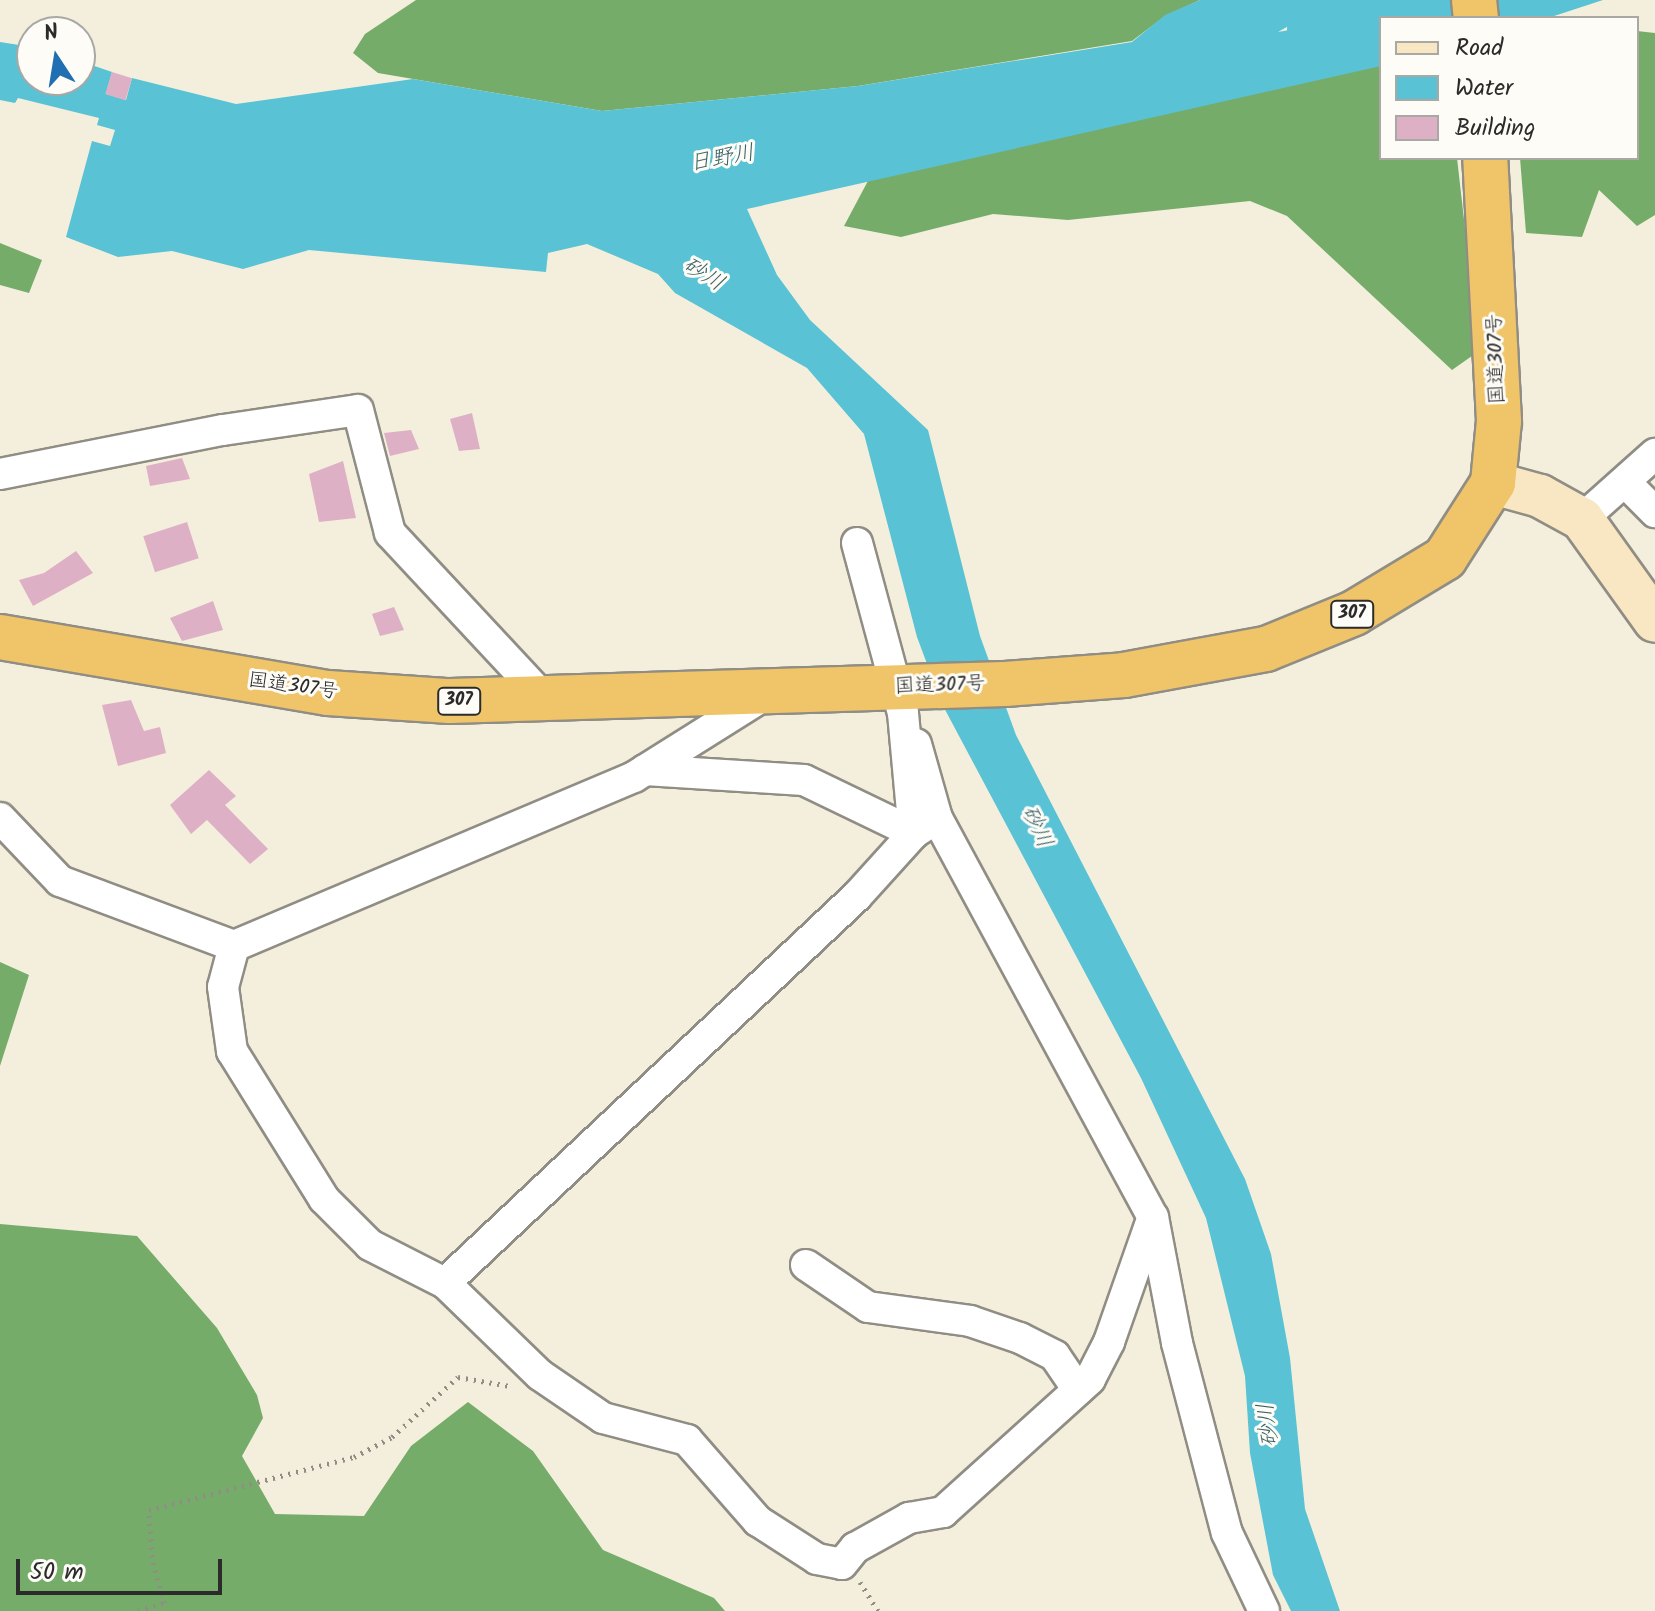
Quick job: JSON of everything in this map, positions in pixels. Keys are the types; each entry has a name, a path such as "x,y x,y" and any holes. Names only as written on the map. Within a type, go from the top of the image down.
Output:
{"highway":[{"name":"国道307号","path":"0,637 328,693 450,701 769,692 908,695 1124,675 1266,649 1354,613 1445,558 1493,483 1499,421 1485,160"}],"main road":[{"path":"1493,483 1540,496 1582,519 1655,621"}],"street":[{"path":"0,474 223,430 358,410 390,533 545,699"},
{"path":"1582,519 1627,484 1655,454"},
{"path":"1627,484 1655,512"},
{"path":"857,543 908,695 926,826 1153,1217 1177,1343 1227,1533 1264,1611"},
{"path":"0,818 60,881 234,946 645,770 769,692"},
{"path":"645,770 804,780 926,826"},
{"path":"445,1283 857,896 926,826"},
{"path":"234,946 223,987 232,1051 272,1122 324,1199 370,1245 445,1283 540,1375 603,1418 687,1440 758,1521 817,1559 842,1564 855,1548 909,1518 943,1512 1078,1390 1109,1342 1153,1217"},
{"path":"806,1265 868,1307 970,1321 1020,1338 1055,1356 1078,1390"}],"path":[{"path":"138,1611 164,1603 152,1557 149,1510 354,1457 392,1437 458,1377 512,1386 540,1375"}],"green space":[{"path":"416,0 1200,0 1165,16 1132,41 858,86 602,111 378,73 353,53 365,34"},
{"path":"1639,31 1655,33 1655,215 1637,226 1599,190 1582,237 1526,233 1520,160 1639,160"},
{"path":"1340,44 1379,65 1379,160 1457,160 1479,351 1452,370 1287,216 1250,201 1068,220 993,214 901,237 844,226 878,162"},
{"path":"0,243 42,260 29,293 0,285"},
{"path":"0,962 29,975 0,1066"},
{"path":"0,1224 137,1236 217,1328 257,1395 263,1418 242,1456 275,1514 364,1516 411,1446 468,1402 533,1451 603,1550 714,1598 725,1611 0,1611"}],"water":[{"name":"砂川","path":"1200,0 1357,0 1313,12 1278,32 1461,0 1603,0 1554,16 1379,16 1379,66 747,209 777,275 810,320 928,430 980,636 1016,735 1245,1179 1271,1254 1290,1358 1305,1509 1340,1611 1291,1611 1273,1575 1250,1453 1245,1376 1206,1218 1141,1078 942,704 917,637 864,434 807,368 675,293 658,274 587,244 548,253 546,272 309,250 243,269 172,251 118,257 66,237 92,141 110,146 115,130 97,125 99,118 18,98 15,103 0,100 0,42 16,44 16,96 96,96 96,66 112,72 106,94 126,100 132,78 236,104 413,79 602,111 858,86 1132,42 1165,15"}],"building":[{"path":"112,72 132,78 125,100 105,94"},
{"path":"472,413 480,449 459,451 450,419"},
{"path":"411,430 419,449 390,456 384,433"},
{"path":"182,458 190,479 150,486 146,466"},
{"path":"343,461 356,518 319,522 309,474"},
{"path":"187,522 199,558 155,572 143,536"},
{"path":"76,551 93,573 33,606 19,580 44,573"},
{"path":"213,601 223,630 182,641 170,618"},
{"path":"394,607 404,630 380,636 372,614"},
{"path":"131,700 144,731 160,727 166,753 118,766 102,705"},
{"path":"209,770 236,796 225,805 268,849 250,864 207,820 191,834 170,805"}],"waterway":[{"name":"日野川","path":"1312,30 1443,0"}]}
